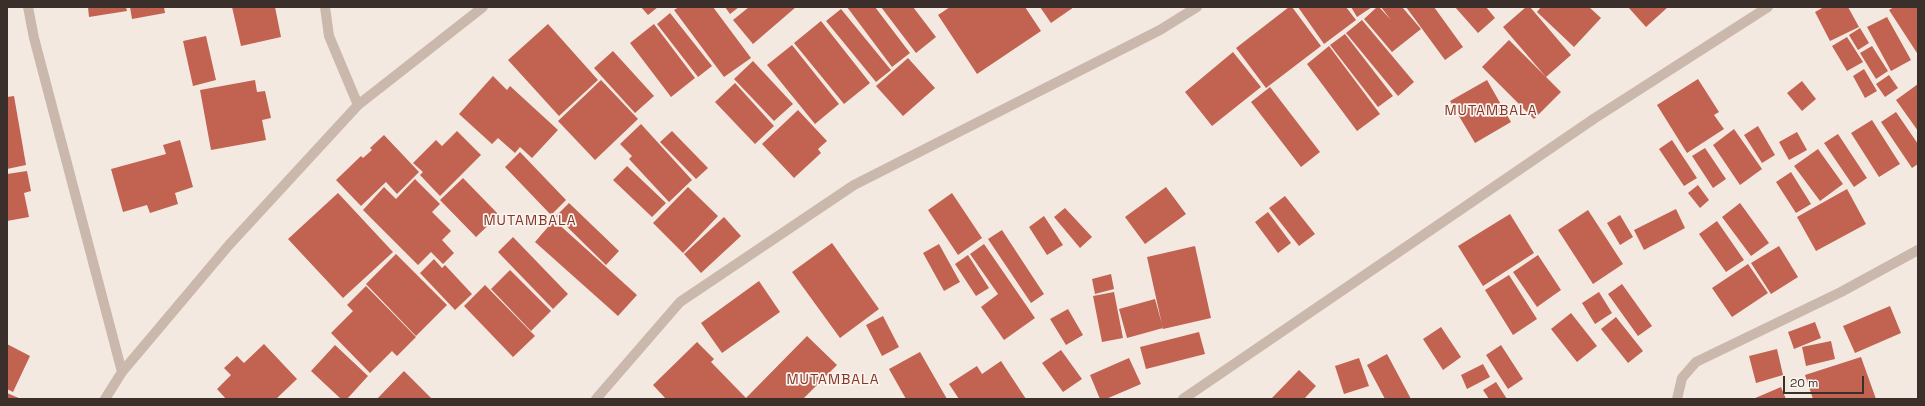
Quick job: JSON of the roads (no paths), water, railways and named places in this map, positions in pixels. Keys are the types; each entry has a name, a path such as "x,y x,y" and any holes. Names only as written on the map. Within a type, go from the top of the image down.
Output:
{"street":[{"path":"28,7 34,38 122,372"},
{"path":"325,7 329,36 358,105"},
{"path":"105,399 122,372 229,246 358,105 483,7"},
{"path":"596,399 680,302 854,186 1160,30 1196,7"},
{"path":"1183,399 1595,118 1768,7"},
{"path":"1677,399 1682,378 1696,362 1841,292 1918,250"}],"district":[{"name":"MUTAMBALA","path":"1491,111"},
{"name":"MUTAMBALA","path":"530,221"},
{"name":"MUTAMBALA","path":"833,380"}]}
